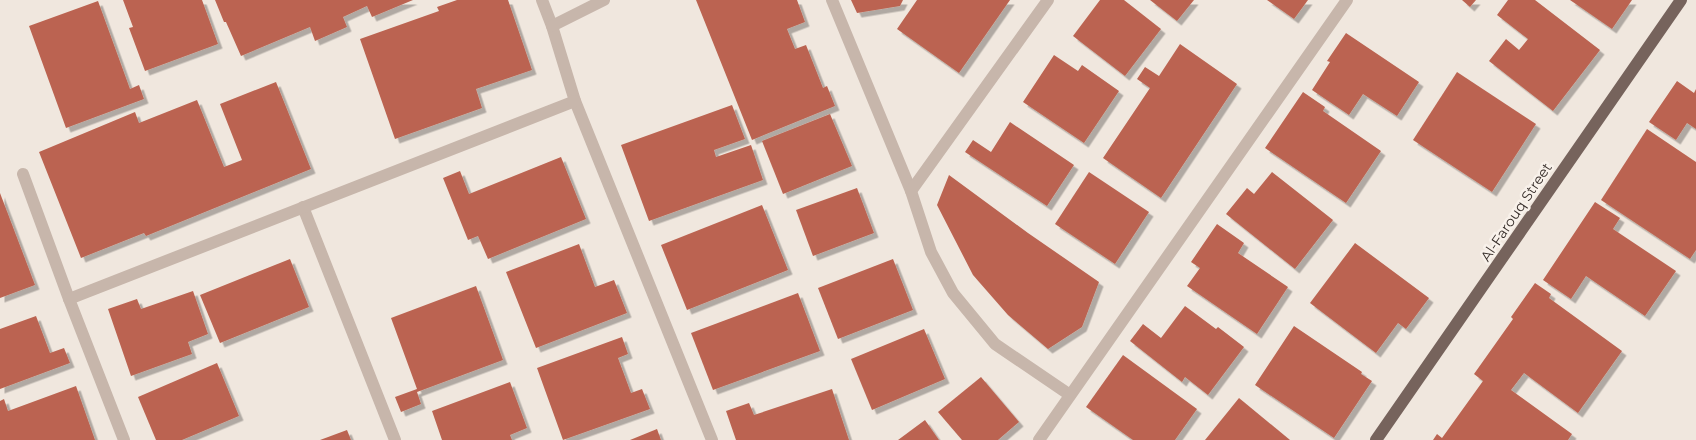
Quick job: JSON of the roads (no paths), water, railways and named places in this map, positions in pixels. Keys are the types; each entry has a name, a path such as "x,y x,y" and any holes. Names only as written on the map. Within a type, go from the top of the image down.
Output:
{"main road":[{"name":"Al-Farouq Street","path":"1376,440 1681,0"}],"street":[{"path":"542,0 575,101 712,440"},
{"path":"552,26 604,0"},
{"path":"832,0 911,191 931,252 953,293 995,344 1070,395"},
{"path":"911,191 1048,0"},
{"path":"1039,440 1347,0"},
{"path":"69,299 575,101"},
{"path":"23,174 124,440"},
{"path":"303,208 395,440"}]}
